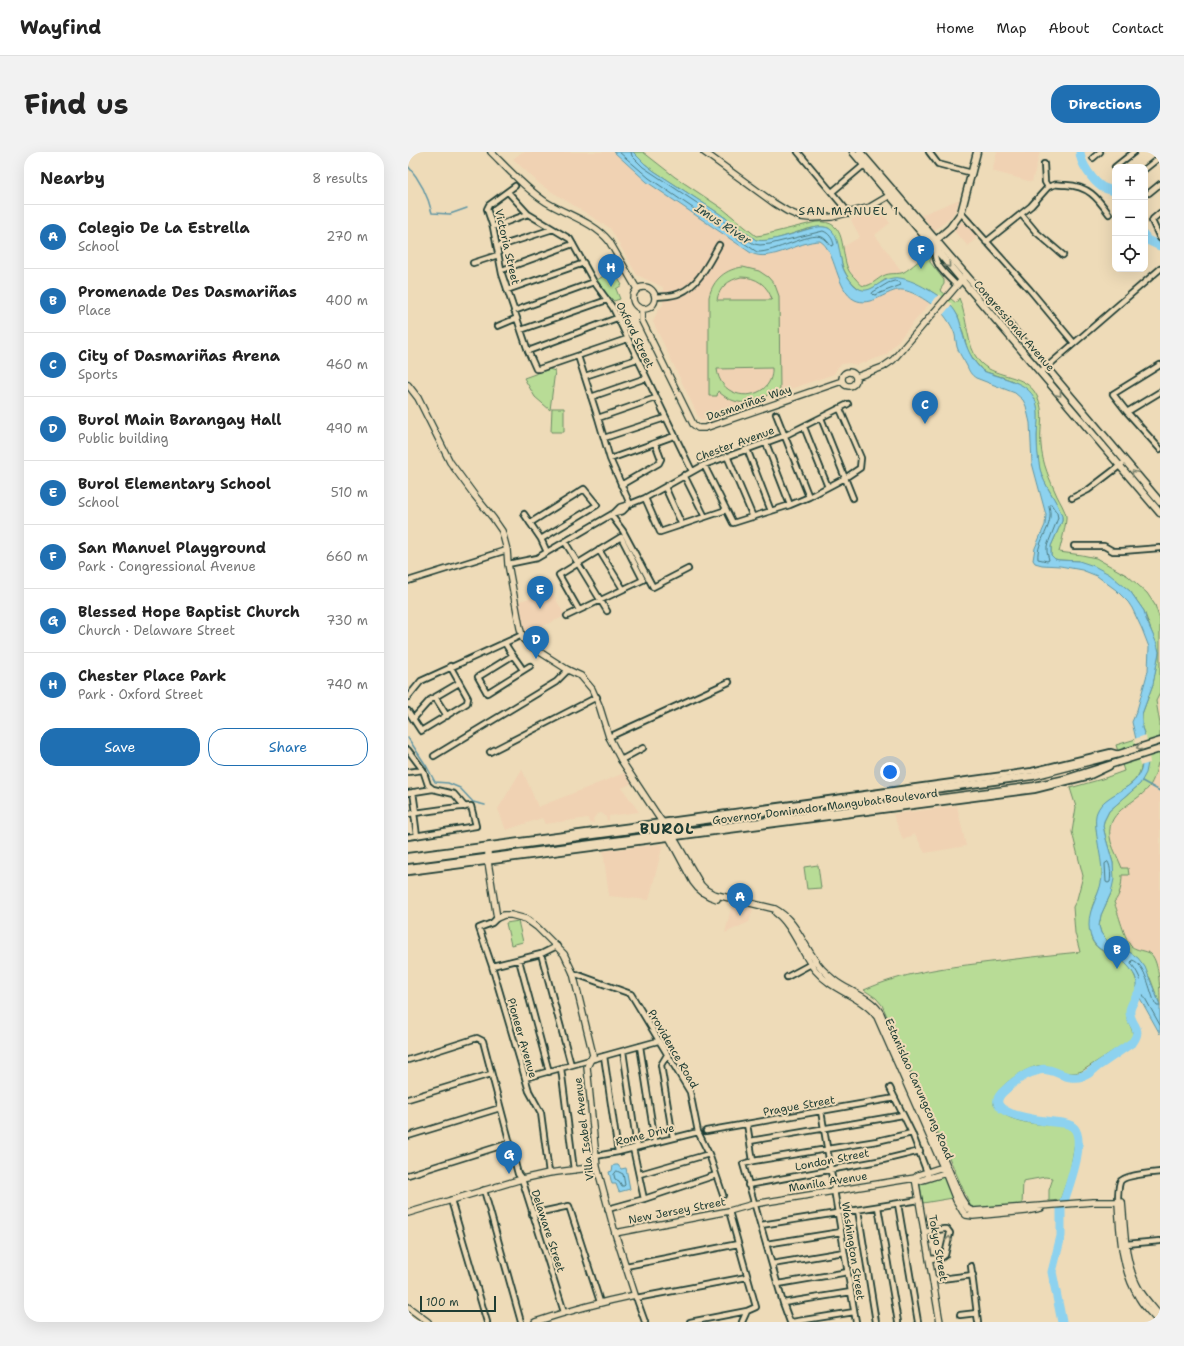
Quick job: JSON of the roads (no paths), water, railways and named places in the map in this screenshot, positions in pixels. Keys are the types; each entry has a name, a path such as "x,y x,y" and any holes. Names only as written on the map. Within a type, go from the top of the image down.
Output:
{"main road":[{"name":"Congressional Avenue","path":"853,152 892,194"},
{"name":"Congressional Avenue","path":"860,152 934,245 1046,367 1160,513"},
{"path":"934,245 950,228 961,213 977,152"},
{"name":"Congressional Avenue","path":"963,277 1040,372 1123,464 1160,502"},
{"name":"Governor Dominador Mangubat Boulevard","path":"408,860 488,850 664,824 774,811 1033,776 1119,754 1160,741"},
{"name":"Governor Dominador Mangubat Boulevard","path":"408,868 490,860 775,820 1034,786 1066,779 1160,749"},
{"path":"774,811 775,820"}],"street":[{"path":"491,152 534,193 546,202 594,227 604,234 637,289"},
{"path":"704,152 774,203 786,211 801,217 832,217 849,213 870,207 892,194"},
{"path":"798,152 849,213"},
{"path":"929,152 938,164 972,173"},
{"path":"1092,158 1100,152"},
{"path":"1119,164 1134,152"},
{"path":"1148,167 1160,157"},
{"path":"1044,164 1048,187"},
{"path":"832,192 864,165"},
{"path":"986,242 1021,214 1039,198 1048,187 1056,184 1079,186 1093,193 1109,214"},
{"path":"1149,193 1160,184"},
{"name":"Victoria Street","path":"515,186 489,205 487,209 493,227 502,274 528,351 536,369 578,356"},
{"name":"Oxford Street","path":"508,192 528,214 570,239 594,282 607,300 617,318 692,471"},
{"path":"961,213 1030,290 1074,343"},
{"path":"1160,213 1152,221 1160,238"},
{"path":"493,227 528,214"},
{"path":"1021,214 1036,232 1063,255"},
{"path":"497,247 552,229"},
{"path":"502,270 573,244"},
{"path":"655,297 671,296 680,293 696,282 719,245"},
{"path":"934,245 934,256 936,262 956,285"},
{"path":"473,263 498,255"},
{"path":"507,290 584,263"},
{"path":"1040,372 1160,269"},
{"path":"856,377 883,367 893,360 963,277"},
{"path":"514,311 594,282"},
{"path":"643,287 649,288 655,297 652,306 646,309 642,309 637,306 634,301 634,294 637,289 643,287"},
{"path":"521,330 607,300"},
{"name":"Dasmariñas Way","path":"642,309 642,320 692,424 698,428 705,428 842,381"},
{"path":"498,326 517,318"},
{"path":"528,351 617,318"},
{"path":"627,339 578,356 610,459 630,504"},
{"path":"585,376 637,358"},
{"path":"1160,365 1114,392 1113,395 1160,450"},
{"path":"846,372 852,372 856,377 855,382 852,385 847,386 842,381 842,375 846,372"},
{"path":"591,397 646,378"},
{"path":"408,385 418,398 450,462 502,531 507,550 508,564 522,635 450,666 421,681 408,697"},
{"path":"1127,412 1160,392"},
{"path":"598,418 656,398"},
{"name":"Chester Avenue","path":"508,564 530,560 547,552 613,514 620,507 645,498 704,465 784,436 848,404"},
{"path":"704,465 732,523 809,498 858,470 861,464 840,408"},
{"path":"776,414 809,498"},
{"path":"604,438 665,418"},
{"path":"821,418 853,498"},
{"path":"804,427 828,487"},
{"path":"610,459 674,436"},
{"path":"621,485 659,463 661,459 655,443"},
{"path":"766,443 790,505"},
{"path":"747,449 771,511"},
{"path":"726,456 753,517"},
{"path":"1072,498 1088,490 1123,464"},
{"path":"684,475 705,517"},
{"path":"665,487 682,525"},
{"path":"530,523 584,489 597,505 541,539"},
{"path":"645,498 660,532 726,510"},
{"path":"524,514 541,539 547,552"},
{"path":"613,514 653,587 688,569"},
{"path":"567,616 643,580 621,537 559,575 579,610"},
{"path":"565,542 607,611"},
{"path":"1074,546 1104,546 1112,550 1122,551 1160,548"},
{"path":"408,581 507,550"},
{"path":"599,550 624,589"},
{"name":"Estanislao Carungcong Road","path":"522,635 526,642 532,647 568,670 581,676 592,689 609,737 621,760 664,824 697,879 706,890 712,894 775,909 781,912 794,927 814,963 827,982 868,1006 877,1017 948,1172 956,1200 966,1215 973,1216 1026,1211 1049,1205 1120,1202"},
{"path":"505,643 512,656 523,670"},
{"path":"512,656 478,677 487,693 530,666"},
{"path":"408,711 421,731 467,703 468,698 450,666"},
{"path":"434,756 556,682 568,670"},
{"path":"609,737 729,682"},
{"path":"413,719 430,700 459,683"},
{"path":"435,697 447,716"},
{"path":"490,752 596,697"},
{"path":"621,760 643,748"},
{"path":"408,750 423,770 428,785 433,789"},
{"name":"Governor Dominador Mangubat Boulevard","path":"408,856 664,824 1032,771 1111,752 1119,754"},
{"name":"Governor Dominador Mangubat Boulevard","path":"670,835 1034,790 1095,775 1121,761"},
{"path":"408,772 423,770"},
{"path":"417,836 415,813 410,793 433,789 454,794 466,807"},
{"path":"408,814 471,806 476,826 408,837"},
{"path":"488,850 498,917"},
{"name":"Governor Dominador Mangubat Boulevard","path":"408,872 490,860"},
{"name":"Villa Isabel Avenue","path":"498,917 511,915 526,919 537,927 564,954 573,973 593,1055 587,1066 597,1167 615,1233 636,1296"},
{"name":"Pioneer Avenue","path":"498,917 492,922 479,928 492,966 529,1091 541,1114 549,1173"},
{"path":"492,966 541,954 557,946"},
{"path":"541,954 571,1066"},
{"path":"519,960 549,1072"},
{"path":"787,977 814,963"},
{"name":"Providence Road","path":"573,973 630,994 690,1092 698,1132 709,1154 723,1195"},
{"name":"Delaware Street","path":"408,1060 477,1038 483,1041 518,1174 522,1180 564,1312"},
{"path":"525,1078 658,1041"},
{"path":"640,1046 655,1142"},
{"path":"623,1051 635,1148 644,1199"},
{"path":"604,1056 618,1152"},
{"path":"667,1056 661,1065 673,1138"},
{"path":"561,1068 574,1170"},
{"path":"408,1099 491,1074"},
{"path":"890,1088 920,1151 928,1176"},
{"name":"Prague Street","path":"706,1131 895,1098"},
{"path":"408,1136 500,1108"},
{"name":"Washington Street","path":"821,1111 856,1322"},
{"path":"750,1142 903,1115"},
{"path":"747,1124 753,1161"},
{"name":"Rome Drive","path":"596,1156 698,1132"},
{"path":"854,1312 791,1322 783,1303 761,1224 742,1165 743,1163 753,1161 877,1141 912,1133"},
{"path":"408,1176 510,1143"},
{"name":"London Street","path":"748,1185 883,1160 920,1151"},
{"path":"640,1174 709,1154"},
{"name":"Manila Avenue","path":"744,1207 754,1204 915,1178 919,1181 945,1166"},
{"path":"408,1214 484,1190 549,1173 597,1167"},
{"name":"Manila Avenue","path":"928,1176 948,1172"},
{"path":"1160,1172 1125,1178 1120,1183 1119,1192 1129,1264 1139,1289 1160,1316"},
{"path":"608,1208 644,1199 716,1175"},
{"name":"Tokyo Street","path":"915,1178 940,1322"},
{"path":"484,1190 521,1322"},
{"path":"451,1200 488,1322"},
{"path":"761,1224 919,1200"},
{"path":"1120,1202 1122,1253 1127,1273 1140,1299 1159,1322"},
{"path":"898,1204 918,1322"},
{"path":"532,1214 569,1206 600,1302"},
{"name":"New Jersey Street","path":"615,1233 744,1207"},
{"path":"878,1207 898,1322"},
{"path":"858,1210 876,1322"},
{"path":"690,1322 747,1311 756,1307 729,1211"},
{"path":"924,1232 947,1229 950,1233 945,1255 941,1258 929,1259"},
{"path":"766,1244 841,1232"},
{"path":"1126,1244 1160,1241"},
{"path":"626,1266 738,1244"},
{"path":"772,1264 844,1252"},
{"path":"971,1266 978,1322"},
{"path":"778,1284 848,1272"},
{"path":"933,1280 973,1275"},
{"path":"536,1322 600,1302 747,1277"},
{"path":"783,1303 851,1292"},
{"path":"636,1296 644,1322"},
{"path":"408,1307 428,1322"},
{"path":"742,1322 747,1311"},
{"path":"960,1315 977,1313"}],"water":[{"name":"Imus River","path":"614,152 633,152 654,171 720,214 756,240 762,241 775,239 818,227 829,229 833,232 836,238 843,268 853,284 863,290 868,290 887,279 906,279 934,293 955,311 960,321 967,348 979,367 983,371 1008,379 1023,386 1033,396 1038,408 1037,444 1040,469 1044,481 1062,516 1062,521 1051,546 1051,555 1055,559 1079,561 1094,566 1109,574 1130,591 1144,611 1159,652 1153,684 1142,714 1142,728 1145,736 1148,763 1146,773 1140,784 1109,811 1104,821 1103,826 1113,863 1114,879 1111,893 1101,915 1099,926 1101,933 1107,941 1131,953 1138,958 1145,967 1160,1005 1160,1034 1136,991 1137,982 1132,971 1122,961 1098,947 1090,935 1089,925 1089,918 1102,879 1102,866 1096,832 1097,812 1107,799 1129,786 1135,780 1140,774 1142,765 1132,722 1148,671 1149,647 1132,608 1116,590 1097,576 1082,570 1060,566 1042,565 1035,563 1033,560 1035,548 1045,525 1046,515 1032,463 1030,423 1023,400 1015,393 973,376 959,352 952,327 943,314 929,302 903,290 893,291 866,302 855,300 844,288 830,253 820,241 803,244 776,254 759,255 751,253 647,182"},
{"path":"618,1165 621,1169 626,1168 630,1189 619,1192 616,1184 612,1184 609,1172 612,1171 613,1166"}],"waterway":[{"path":"1080,152 1082,161 1095,181 1102,187 1112,190"},
{"path":"408,166 423,188 432,213 450,214 467,208"},
{"path":"1148,240 1160,246"},
{"path":"408,738 435,782 448,783 460,788 473,802 485,805"},
{"path":"1142,781 1160,791"},
{"path":"1064,1201 1073,1175 1077,1153 1077,1134 1074,1128 1071,1125 1063,1123 1031,1119 1007,1112 999,1106 998,1099 1005,1090 1029,1073 1044,1069 1070,1077 1085,1075 1133,1042 1137,1033 1131,1019 1130,1010 1132,1003 1143,984"},
{"path":"1061,1208 1061,1236 1052,1272 1062,1322"}],"place":[{"name":"San Manuel Playground","path":"921,269"},
{"name":"Chester Place Park","path":"611,287"},
{"name":"City of Dasmariñas Arena","path":"925,424"},
{"name":"Burol Elementary School","path":"540,609"},
{"name":"Burol Main Barangay Hall","path":"536,659"},
{"name":"Colegio De La Estrella","path":"740,916"},
{"name":"Promenade Des Dasmariñas","path":"1117,969"},
{"name":"Blessed Hope Baptist Church","path":"509,1174"}],"district":[{"name":"SAN MANUEL 1","path":"849,211"},
{"name":"BUROL","path":"667,829"}]}
